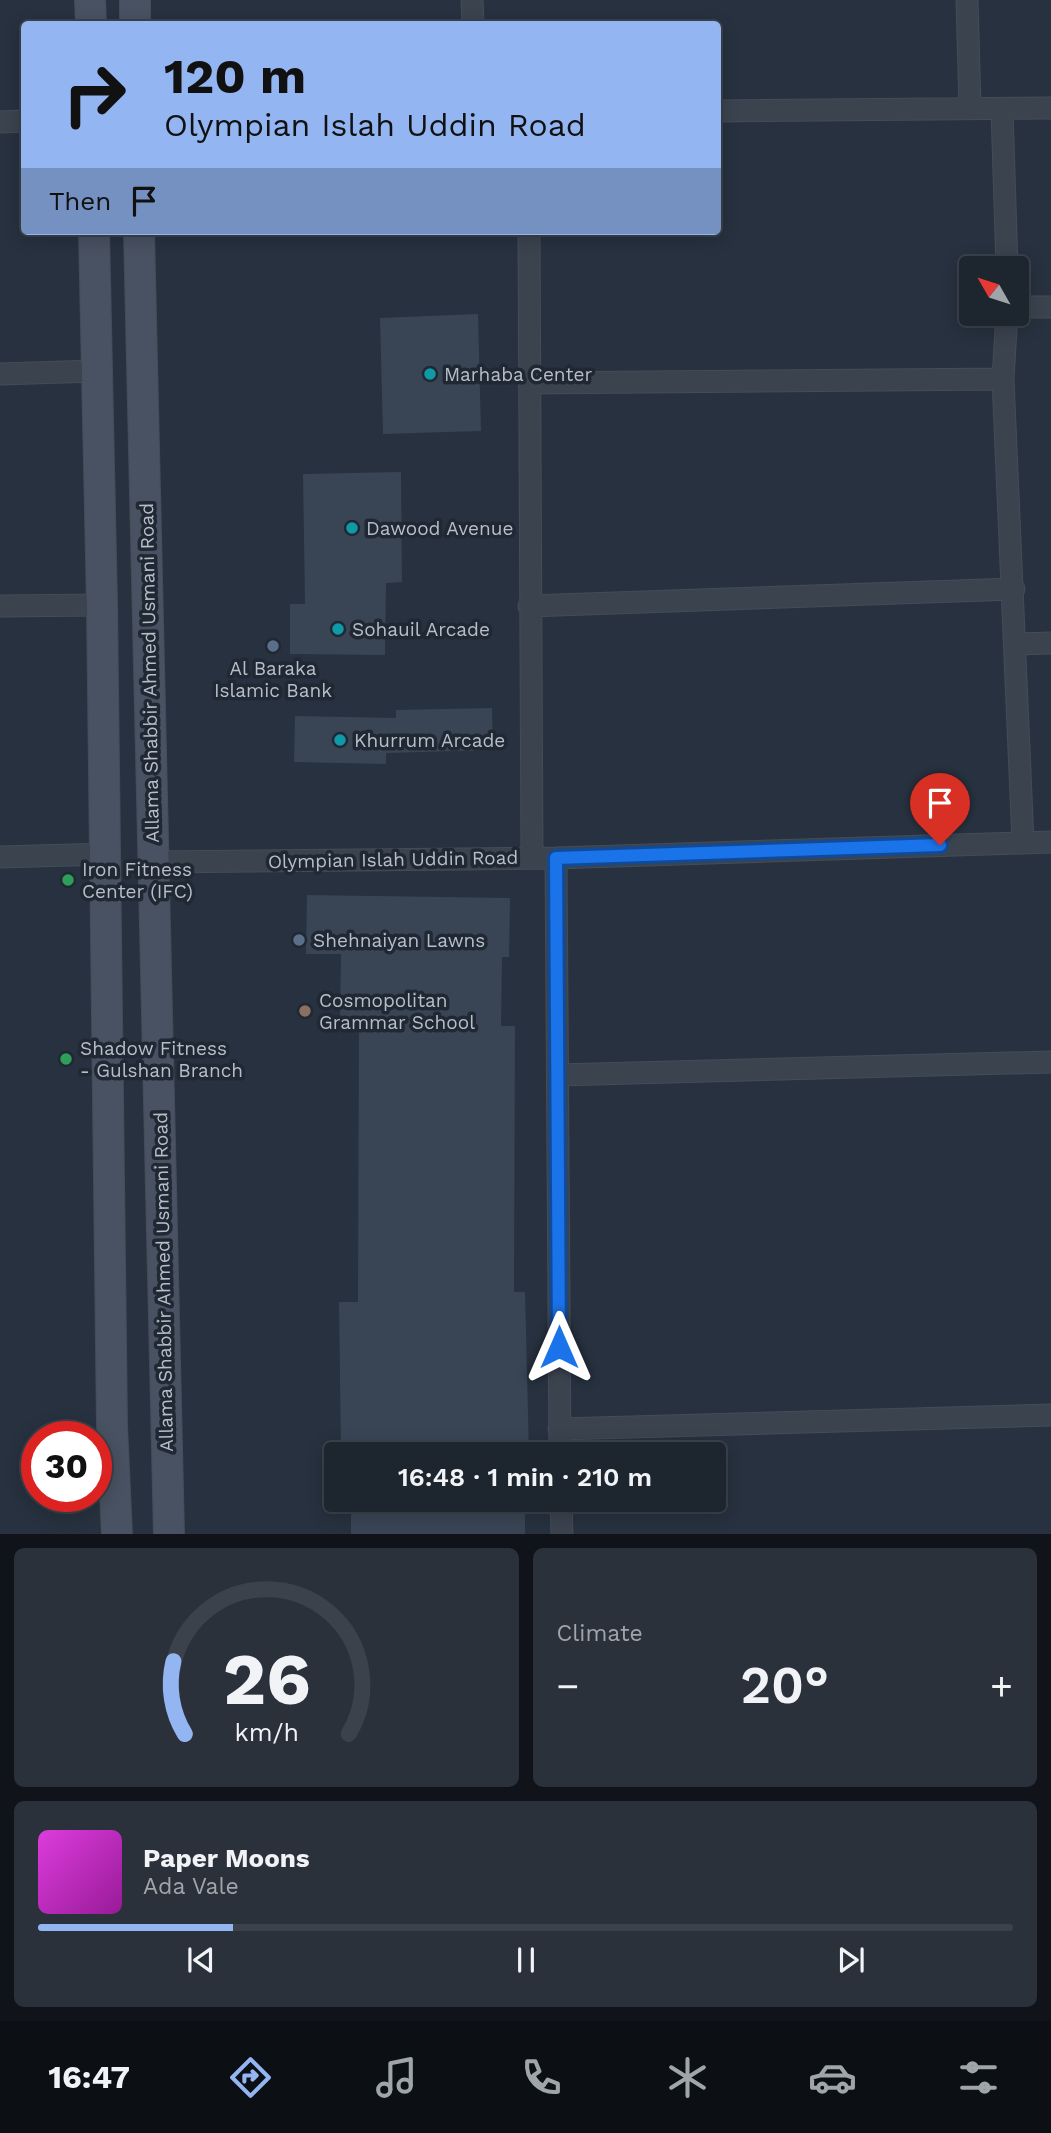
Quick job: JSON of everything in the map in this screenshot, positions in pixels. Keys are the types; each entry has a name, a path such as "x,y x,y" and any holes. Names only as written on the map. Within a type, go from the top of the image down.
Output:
{"main road":[{"path":"90,0 91,21"},
{"path":"135,0 135,21"},
{"path":"94,235 103,605 112,1426 117,1534"},
{"name":"Allama Shabbir Ahmed Usmani Road","path":"139,235 169,1534"}],"street":[{"path":"472,0 473,21"},
{"path":"967,0 970,107"},
{"path":"721,111 1051,108"},
{"path":"1002,110 1007,256"},
{"path":"0,122 21,121"},
{"path":"529,235 532,857"},
{"path":"1029,307 1051,307"},
{"path":"1006,326 1003,379 1017,644 1023,842"},
{"path":"0,374 96,371"},
{"path":"529,383 1003,379"},
{"path":"529,606 1014,589"},
{"path":"0,606 103,605"},
{"path":"1017,644 1051,643"},
{"name":"Olympian Islah Uddin Road","path":"154,862 556,858 1051,842"},
{"path":"0,857 106,854"},
{"path":"556,858 560,1442"},
{"path":"558,1075 1051,1062"},
{"path":"559,1429 1051,1415"},
{"path":"561,1512 562,1534"}],"building":[{"name":"Marhaba Center","path":"478,314 481,431 383,434 380,318"},
{"name":"Dawood Avenue","path":"401,472 402,582 386,583 385,655 290,654 290,604 305,604 303,474"},
{"path":"492,708 493,750 386,753 386,764 294,762 295,716 396,718 396,710"},
{"path":"307,895 510,898 509,957 502,957 501,1026 515,1026 514,1292 525,1292 529,1442 341,1442 339,1302 358,1302 359,1021 340,1020 341,954 306,954"},
{"path":"351,1512 525,1512 525,1534 351,1534"}],"place":[{"name":"Marhaba Center","path":"430,374"},
{"name":"Dawood Avenue","path":"352,528"},
{"name":"Sohauil Arcade","path":"338,629"},
{"name":"Al Baraka Islamic Bank","path":"273,646"},
{"name":"Khurrum Arcade","path":"340,740"},
{"name":"Iron Fitness Center (IFC)","path":"68,880"},
{"name":"Shehnaiyan Lawns","path":"299,940"},
{"name":"Cosmopolitan Grammar School","path":"305,1011"},
{"name":"Shadow Fitness - Gulshan Branch","path":"66,1059"}],"route":[{"path":"559,1347 556,858 940,845"}]}
